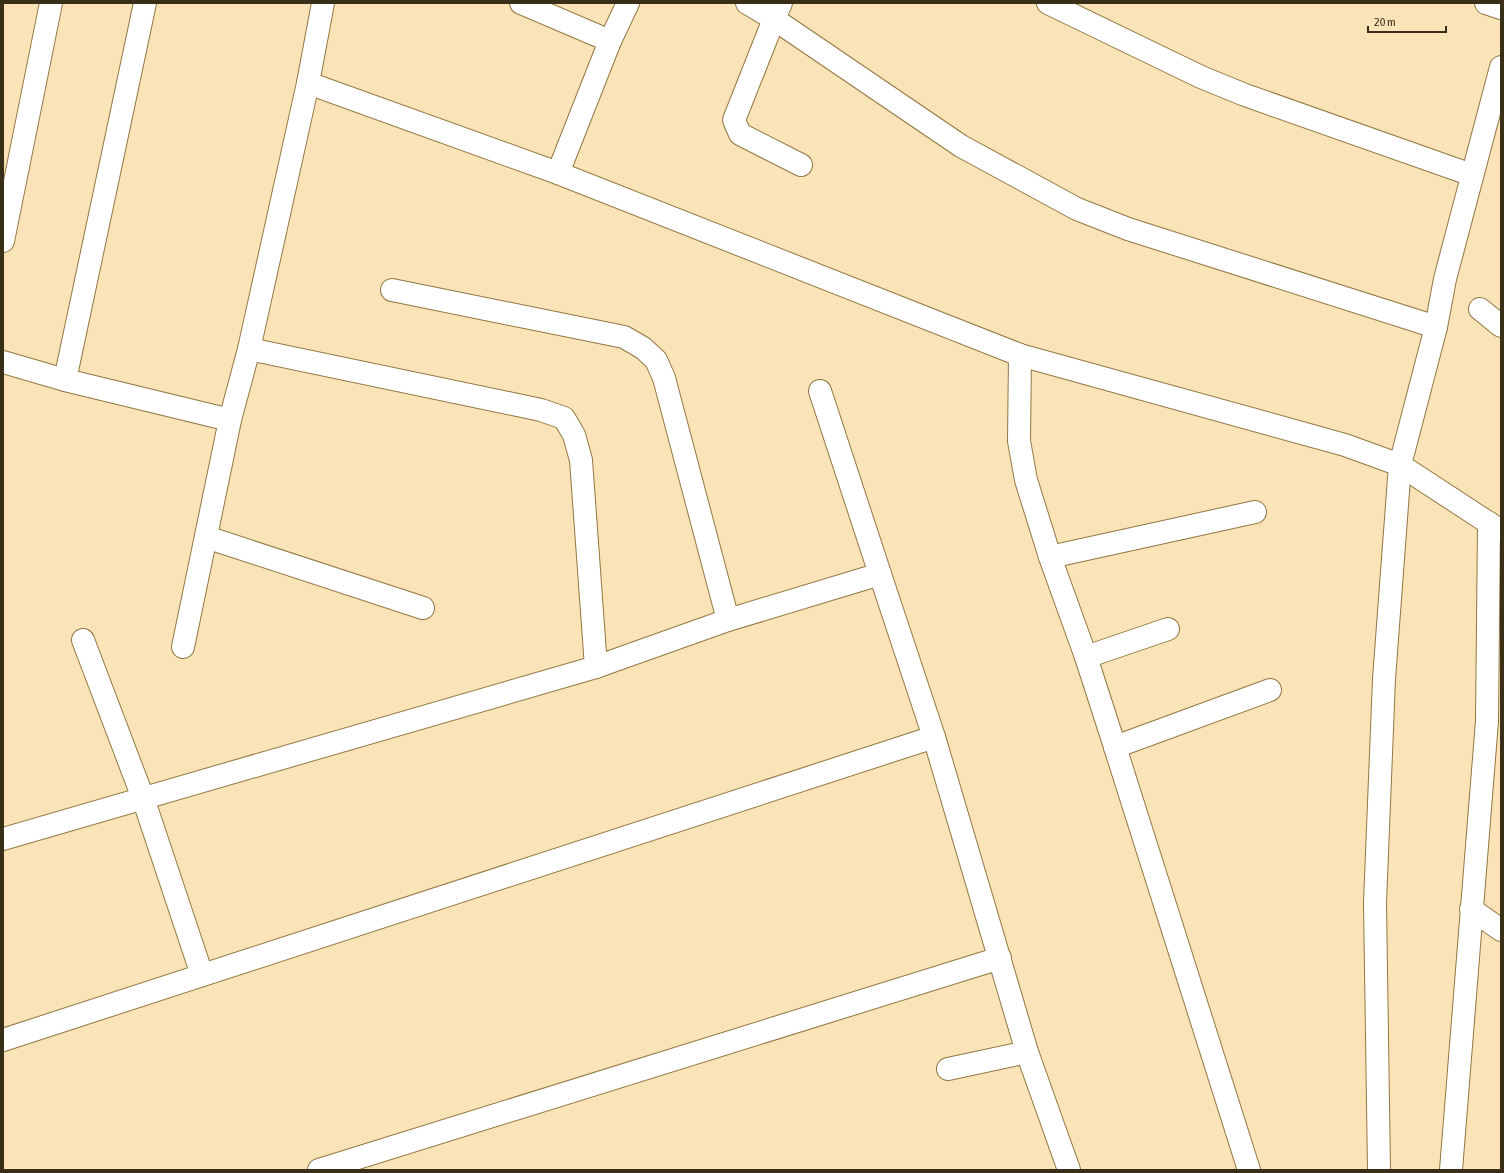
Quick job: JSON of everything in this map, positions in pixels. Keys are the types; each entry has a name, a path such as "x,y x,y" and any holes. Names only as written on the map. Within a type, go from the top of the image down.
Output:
{"street":[{"path":"3,241 51,3"},
{"path":"65,380 145,3"},
{"path":"183,647 230,420 249,349 308,83 323,3"},
{"path":"521,3 610,41"},
{"path":"558,173 610,41 628,3"},
{"path":"747,3 777,11 961,146 1077,209 1128,229 1436,328"},
{"path":"1048,3 1201,77 1252,97 1472,175"},
{"path":"1486,3 1501,8"},
{"path":"777,11 734,120 740,134 801,165"},
{"path":"1379,1170 1375,896 1384,679 1400,465 1436,328 1445,279 1501,67"},
{"path":"308,83 558,173 1020,355 1345,445 1400,465 1495,527 1494,726 1471,909 1451,1170"},
{"path":"392,290 624,337 643,348 656,360 664,378 728,620"},
{"path":"1480,309 1501,326"},
{"path":"249,349 541,410 564,418 574,435 581,460 596,667"},
{"path":"1020,355 1019,441 1026,480 1050,557 1086,657 1249,1170"},
{"path":"3,362 65,380 230,420"},
{"path":"820,391 934,737 1027,1052 1063,1168"},
{"path":"1050,557 1255,512"},
{"path":"206,538 423,608"},
{"path":"3,839 596,667 728,620 880,574"},
{"path":"1086,657 1168,629"},
{"path":"83,640 143,798 202,975"},
{"path":"1115,747 1270,690"},
{"path":"3,1040 934,737"},
{"path":"1471,909 1501,930"},
{"path":"319,1170 1000,958"},
{"path":"948,1069 1027,1052"}]}
